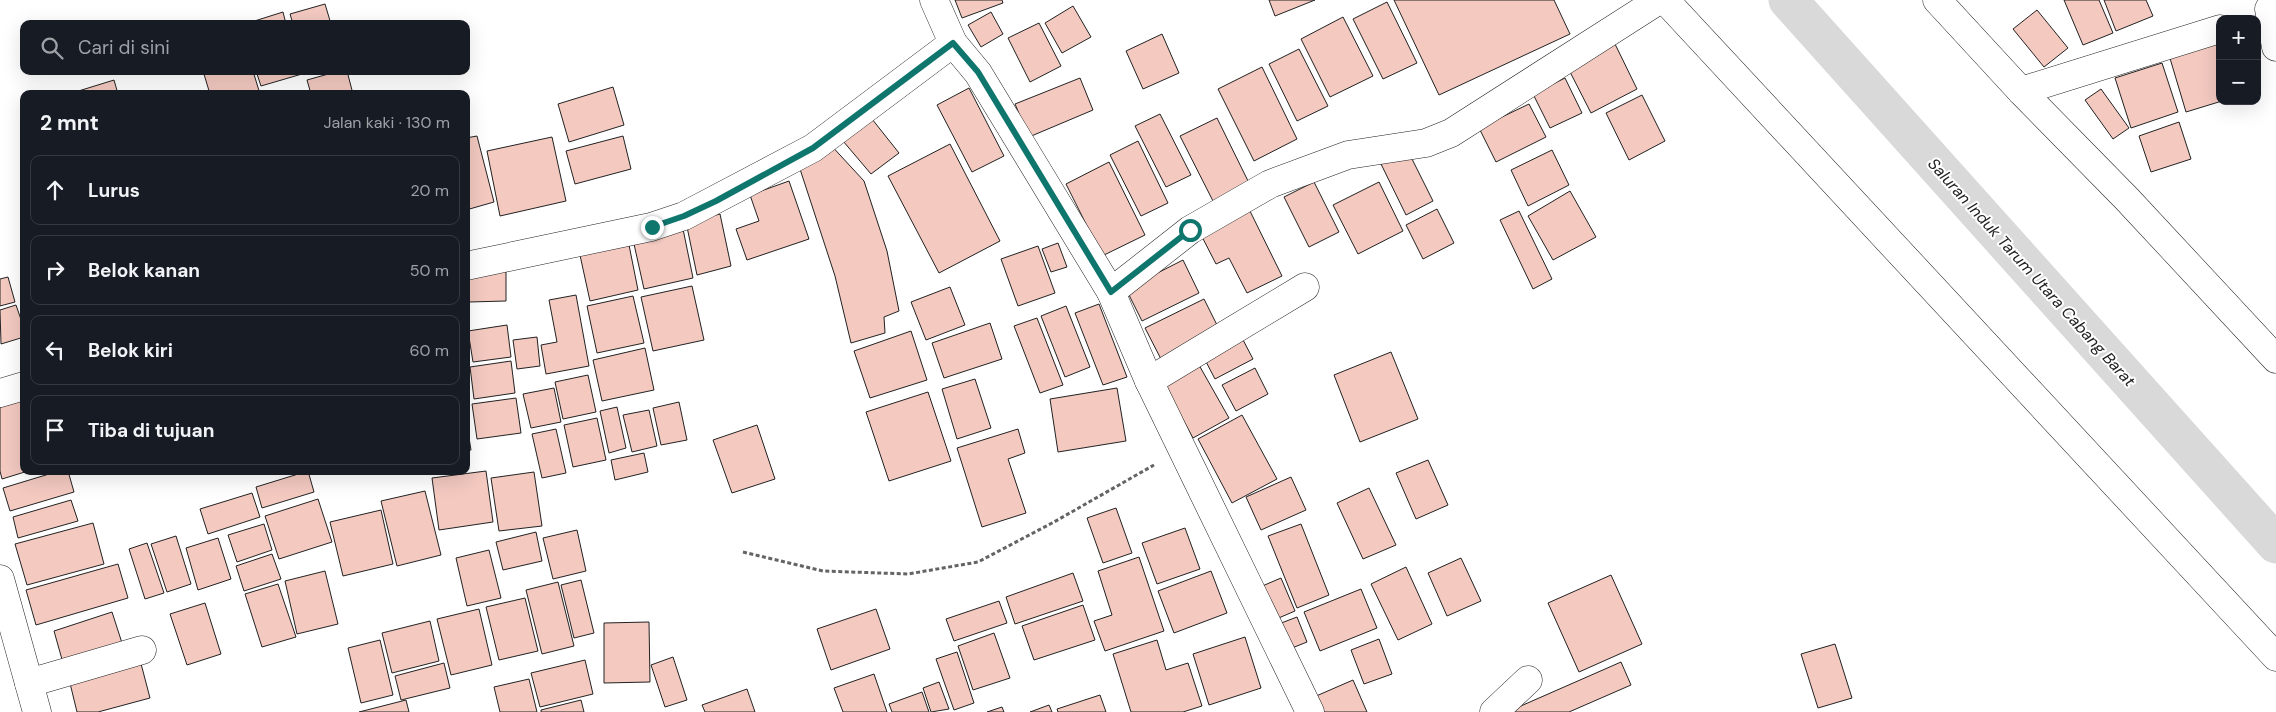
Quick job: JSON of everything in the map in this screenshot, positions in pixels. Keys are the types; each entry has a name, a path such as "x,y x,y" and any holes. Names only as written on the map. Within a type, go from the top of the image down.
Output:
{"street":[{"path":"934,0 953,43 978,72 1111,292 1149,381 1310,712"},
{"path":"1111,292 1190,230 1270,184 1348,155 1426,143 1452,133 1659,0"},
{"path":"1665,0 2276,657"},
{"path":"1937,0 2021,91 2127,199 2276,359"},
{"path":"2264,9 2276,48"},
{"path":"2021,91 2216,31"},
{"path":"470,265 652,227 684,216 813,148 953,43"},
{"path":"1149,381 1305,287"},
{"path":"0,393 20,387"},
{"path":"0,580 37,712"},
{"path":"29,683 142,650"},
{"path":"1494,712 1528,680"}],"path":[{"path":"743,552 823,571 908,574 978,562 1054,522 1182,449"}],"building":[{"path":"955,0 1002,0 1003,3 962,18"},
{"path":"1269,0 1315,0 1275,16"},
{"path":"1394,0 1554,0 1570,34 1439,95"},
{"path":"2064,0 2099,0 2113,33 2083,45"},
{"path":"2104,0 2146,0 2153,16 2116,31"},
{"path":"1387,2 1417,63 1383,79 1353,19"},
{"path":"325,4 330,20 292,20 290,14"},
{"path":"1073,6 1091,37 1062,53 1045,23"},
{"path":"2037,10 2068,48 2044,67 2013,29"},
{"path":"283,12 285,20 258,20"},
{"path":"991,12 1003,34 981,47 968,25"},
{"path":"1343,17 1373,76 1330,97 1301,39"},
{"path":"1039,23 1061,66 1030,82 1008,38"},
{"path":"1162,34 1179,73 1143,89 1126,51"},
{"path":"2216,41 2216,103 2186,112 2169,55"},
{"path":"1615,44 1637,89 1591,113 1568,68"},
{"path":"1299,49 1328,106 1297,121 1269,64"},
{"path":"2162,63 2178,112 2131,128 2115,78"},
{"path":"1262,67 1297,139 1254,161 1218,89"},
{"path":"204,75 254,75 259,90 209,90"},
{"path":"257,75 299,75 261,86"},
{"path":"325,75 348,75 352,90 310,90 307,80"},
{"path":"1080,78 1093,110 1029,137 1015,104"},
{"path":"1565,78 1582,113 1550,128 1533,94"},
{"path":"114,80 117,90 82,90"},
{"path":"613,87 624,125 569,142 558,104"},
{"path":"969,88 1004,156 972,172 937,105"},
{"path":"2101,89 2129,128 2113,139 2085,100"},
{"path":"1642,95 1665,141 1629,160 1606,113"},
{"path":"1529,104 1546,137 1496,162 1479,128"},
{"path":"1160,114 1191,175 1166,187 1135,126"},
{"path":"1217,118 1249,183 1213,201 1180,136"},
{"path":"872,119 899,153 871,174 843,141"},
{"path":"2179,122 2191,159 2151,172 2139,136"},
{"path":"477,136 494,202 470,209 470,137"},
{"path":"623,136 631,169 575,184 566,151"},
{"path":"552,137 566,201 500,216 487,151"},
{"path":"1138,141 1168,203 1141,216 1110,155"},
{"path":"828,142 864,181 887,251 899,311 884,317 885,333 851,343 835,276 799,166"},
{"path":"950,144 1000,241 939,273 888,176"},
{"path":"1552,150 1569,185 1528,206 1511,170"},
{"path":"1408,151 1433,201 1406,215 1381,164"},
{"path":"1109,162 1145,235 1102,256 1066,184"},
{"path":"789,181 809,239 747,260 736,229 759,221 750,195"},
{"path":"1314,182 1339,232 1309,247 1284,197"},
{"path":"1379,182 1403,231 1358,254 1333,205"},
{"path":"1570,191 1596,237 1553,260 1528,216"},
{"path":"1248,207 1282,276 1247,293 1229,258 1216,264 1199,231"},
{"path":"1437,209 1454,243 1423,259 1406,225"},
{"path":"1519,211 1552,279 1533,289 1500,220"},
{"path":"720,214 731,266 697,275 686,222"},
{"path":"682,224 693,278 644,289 632,235"},
{"path":"627,235 638,290 590,301 578,246"},
{"path":"1058,243 1067,267 1051,272 1042,249"},
{"path":"1038,246 1055,293 1018,306 1001,259"},
{"path":"1183,260 1199,293 1142,321 1126,289"},
{"path":"470,267 506,267 506,301 470,302"},
{"path":"8,277 15,302 0,306 0,279"},
{"path":"692,286 704,340 653,351 641,297"},
{"path":"950,287 965,325 926,340 911,302"},
{"path":"576,295 589,366 546,374 541,345 557,342 549,300"},
{"path":"633,296 644,343 597,353 587,306"},
{"path":"1204,299 1220,331 1162,361 1145,328"},
{"path":"1099,304 1127,377 1103,385 1075,313"},
{"path":"16,305 20,316 20,338 1,344 0,310"},
{"path":"1066,306 1090,367 1065,377 1041,316"},
{"path":"1037,318 1063,385 1040,393 1014,326"},
{"path":"990,323 1002,359 944,378 932,343"},
{"path":"507,325 511,357 473,362 470,331"},
{"path":"911,331 927,380 870,398 854,351"},
{"path":"1241,336 1253,359 1215,379 1203,356"},
{"path":"537,337 540,366 517,369 513,340"},
{"path":"645,348 654,390 602,401 593,360"},
{"path":"1391,352 1418,419 1360,442 1334,375"},
{"path":"1195,358 1229,418 1193,438 1160,377"},
{"path":"511,361 515,393 474,399 470,367"},
{"path":"1255,368 1268,394 1236,411 1222,385"},
{"path":"588,375 596,412 563,419 555,382"},
{"path":"975,379 991,428 957,439 942,389"},
{"path":"554,388 561,422 531,428 523,394"},
{"path":"1117,388 1126,441 1058,452 1050,399"},
{"path":"20,389 20,473 2,479 0,471 0,396"},
{"path":"928,392 951,461 889,481 866,412"},
{"path":"516,398 521,433 477,439 472,404"},
{"path":"679,402 687,440 661,445 653,408"},
{"path":"617,407 626,448 609,453 600,411"},
{"path":"649,410 657,446 632,452 623,415"},
{"path":"1242,415 1277,479 1232,503 1198,439"},
{"path":"597,418 606,460 573,467 564,425"},
{"path":"757,425 775,479 732,493 713,440"},
{"path":"556,429 566,473 542,478 532,434"},
{"path":"1018,429 1025,453 1008,459 1026,513 982,527 957,448"},
{"path":"644,453 648,472 615,480 611,460"},
{"path":"1428,460 1448,505 1416,519 1396,473"},
{"path":"486,471 493,522 439,530 432,478 470,475 470,473"},
{"path":"534,472 542,526 499,531 491,478"},
{"path":"46,475 69,475 74,492 10,511 3,488"},
{"path":"295,475 309,475 314,492 262,508 256,487"},
{"path":"1291,477 1306,510 1261,530 1246,497"},
{"path":"1369,488 1396,545 1363,559 1337,503"},
{"path":"425,491 441,555 397,566 381,501"},
{"path":"252,493 260,517 208,534 200,509"},
{"path":"318,499 332,542 279,559 265,516"},
{"path":"71,500 78,521 18,538 13,517"},
{"path":"1116,508 1132,553 1103,563 1087,518"},
{"path":"381,510 393,564 343,576 330,522"},
{"path":"93,523 104,564 27,585 15,544"},
{"path":"264,524 272,550 237,562 228,535"},
{"path":"1301,524 1329,595 1297,608 1268,536"},
{"path":"1185,528 1200,569 1157,584 1142,543"},
{"path":"577,530 586,571 553,579 543,538"},
{"path":"536,532 542,561 503,570 496,542"},
{"path":"176,536 191,584 167,592 151,544"},
{"path":"218,538 231,579 198,590 186,548"},
{"path":"147,543 164,593 145,599 129,549"},
{"path":"489,550 501,598 467,606 456,558"},
{"path":"272,554 281,579 244,591 236,566"},
{"path":"1139,557 1164,631 1105,651 1094,621 1112,615 1098,571"},
{"path":"1461,558 1481,601 1447,616 1428,573"},
{"path":"118,564 128,598 36,625 26,590"},
{"path":"1406,567 1432,624 1398,640 1371,584"},
{"path":"325,571 338,624 297,634 285,581"},
{"path":"1211,571 1227,613 1174,633 1158,591"},
{"path":"1073,573 1083,601 1015,624 1006,597"},
{"path":"1611,575 1642,644 1579,672 1548,603"},
{"path":"1281,578 1295,611 1274,620 1260,587"},
{"path":"581,580 594,633 574,638 561,585"},
{"path":"558,582 574,646 542,654 526,590"},
{"path":"278,584 296,637 262,647 245,594"},
{"path":"1361,589 1377,628 1320,651 1304,612"},
{"path":"525,598 538,651 499,660 486,607"},
{"path":"999,601 1007,623 954,641 946,619"},
{"path":"205,603 221,654 187,665 170,614"},
{"path":"1083,605 1095,640 1034,660 1022,626"},
{"path":"479,609 492,665 451,675 437,619"},
{"path":"876,609 890,649 831,670 817,629"},
{"path":"112,612 122,643 63,663 54,631"},
{"path":"1297,617 1307,642 1287,650 1276,625"},
{"path":"430,621 439,661 392,673 382,633"},
{"path":"649,622 650,682 604,683 604,623"},
{"path":"994,633 1010,678 973,690 958,646"},
{"path":"1245,637 1261,688 1209,705 1193,654"},
{"path":"1379,639 1392,674 1364,684 1351,650"},
{"path":"380,640 393,695 361,703 348,648"},
{"path":"1157,640 1166,670 1188,663 1202,706 1183,712 1131,712 1113,654"},
{"path":"1835,644 1852,698 1818,708 1801,654"},
{"path":"957,652 974,703 954,710 936,659"},
{"path":"139,656 150,698 98,712 77,712 68,675"},
{"path":"673,657 687,700 665,707 651,665"},
{"path":"585,660 593,694 540,707 531,673"},
{"path":"1621,662 1631,685 1569,712 1515,712 1514,709"},
{"path":"444,663 450,688 401,700 395,676"},
{"path":"874,674 887,712 843,712 834,688"},
{"path":"529,679 537,712 500,712 494,687"},
{"path":"1353,680 1367,712 1312,712 1307,700"},
{"path":"939,682 949,709 931,712 923,688"},
{"path":"747,689 755,712 705,712 702,705"},
{"path":"922,692 929,712 892,712 889,704"},
{"path":"1100,695 1106,712 1058,712 1057,709"},
{"path":"406,700 409,712 359,712"},
{"path":"581,700 584,712 541,712 541,710"},
{"path":"1049,705 1052,712 1030,712"},
{"path":"1002,707 1004,712 987,712"}],"waterway":[{"name":"Saluran Induk Tarum Utara Cabang Barat","path":"1788,0 2276,544"}],"route":[{"path":"652,227 684,216 716,201 813,148 953,43 978,72 1111,292 1190,230"}]}
